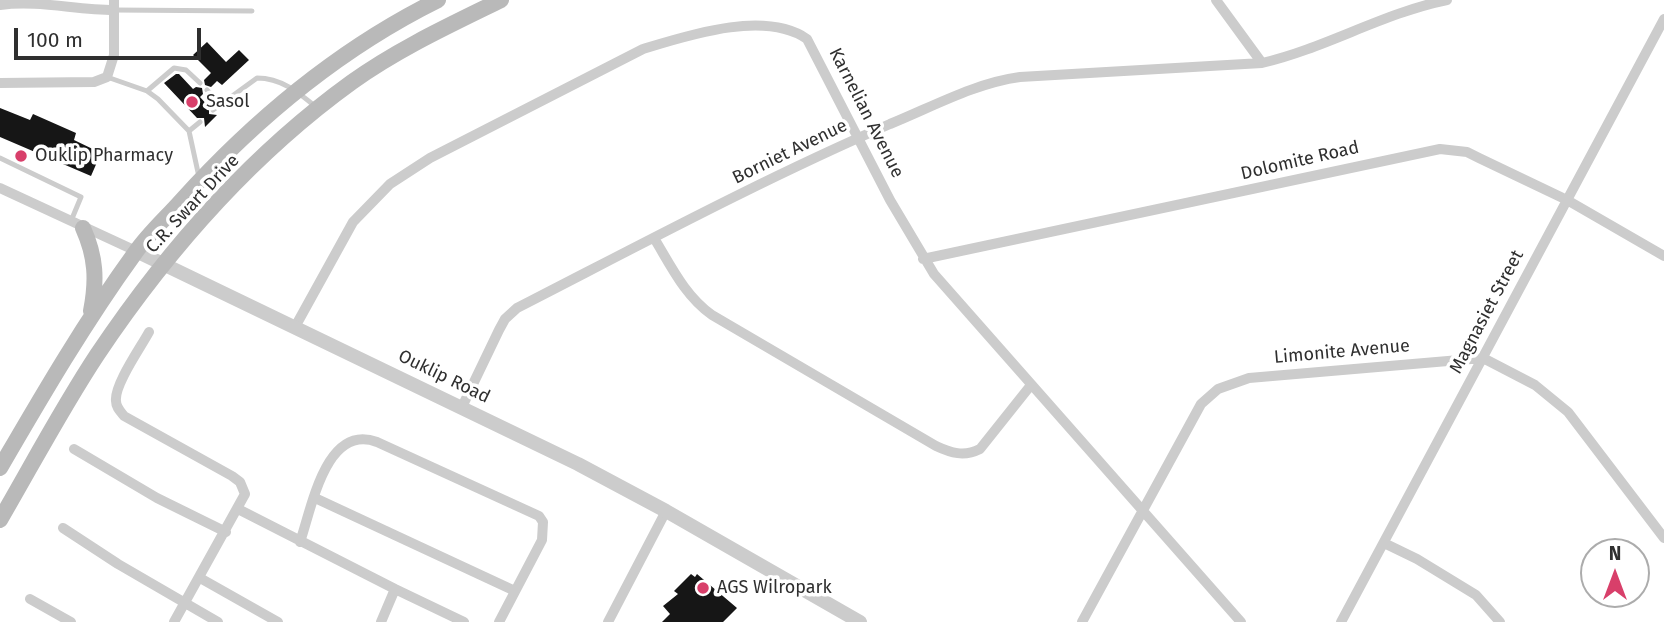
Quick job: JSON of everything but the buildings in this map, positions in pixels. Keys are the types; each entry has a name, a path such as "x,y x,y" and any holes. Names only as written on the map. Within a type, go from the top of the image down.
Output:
{"main road":[{"name":"C.R. Swart Drive","path":"0,468 90,317 136,251 200,180 296,91 351,49 403,17 438,0"},
{"name":"C.R. Swart Drive","path":"0,520 96,357 162,265 228,190 352,82 387,59 501,0"},
{"path":"77,225 91,244 96,267 90,317"}],"street":[{"path":"1216,0 1262,63"},
{"name":"Borniet Avenue","path":"462,407 499,330 517,308 858,138 950,99 1007,79 1262,63 1294,55 1447,0"},
{"path":"0,5 30,1 67,8 114,5 114,55 107,77 94,82 0,83"},
{"name":"Magnasiet Street","path":"1341,622 1664,19"},
{"name":"Karnelian Avenue","path":"295,327 354,222 390,184 430,158 643,49 742,26 766,24 795,31 807,39 923,259 976,324 1241,622"},
{"name":"Dolomite Road","path":"923,259 1440,149 1467,152 1567,200 1664,256"},
{"name":"Ouklip Road","path":"0,188 462,407 666,511 860,622"},
{"path":"654,238 686,290 712,316 953,454 972,453 980,449 1031,385"},
{"path":"149,332 118,389 116,403 119,409 124,416 240,482 245,494 174,622"},
{"path":"1483,358 1535,385 1568,412 1664,538"},
{"name":"Limonite Avenue","path":"1082,622 1201,404 1218,389 1249,378 1483,358"},
{"path":"300,542 326,464 339,449 352,440 364,438 539,516 543,522 542,540 499,622"},
{"path":"74,449 158,498 226,532"},
{"path":"316,498 515,591"},
{"path":"238,509 395,590 464,622"},
{"path":"608,622 666,511"},
{"path":"63,527 118,564 218,622"},
{"path":"1384,543 1417,559 1476,595 1500,622"},
{"path":"200,578 278,622"},
{"path":"381,622 395,590"},
{"path":"30,599 71,622"}],"lane":[{"path":"114,5 252,11"},
{"path":"147,91 171,68 177,67 186,70 200,83"},
{"path":"107,77 147,91 189,131 200,180"},
{"path":"213,110 257,78 274,79 296,91 319,109"},
{"path":"207,90 221,104"},
{"path":"189,131 200,122"},
{"path":"0,158 81,197 77,225"}],"place":[{"name":"Sasol","path":"192,102"},
{"name":"Ouklip Pharmacy","path":"21,156"},
{"name":"AGS Wilropark","path":"703,588"}]}
